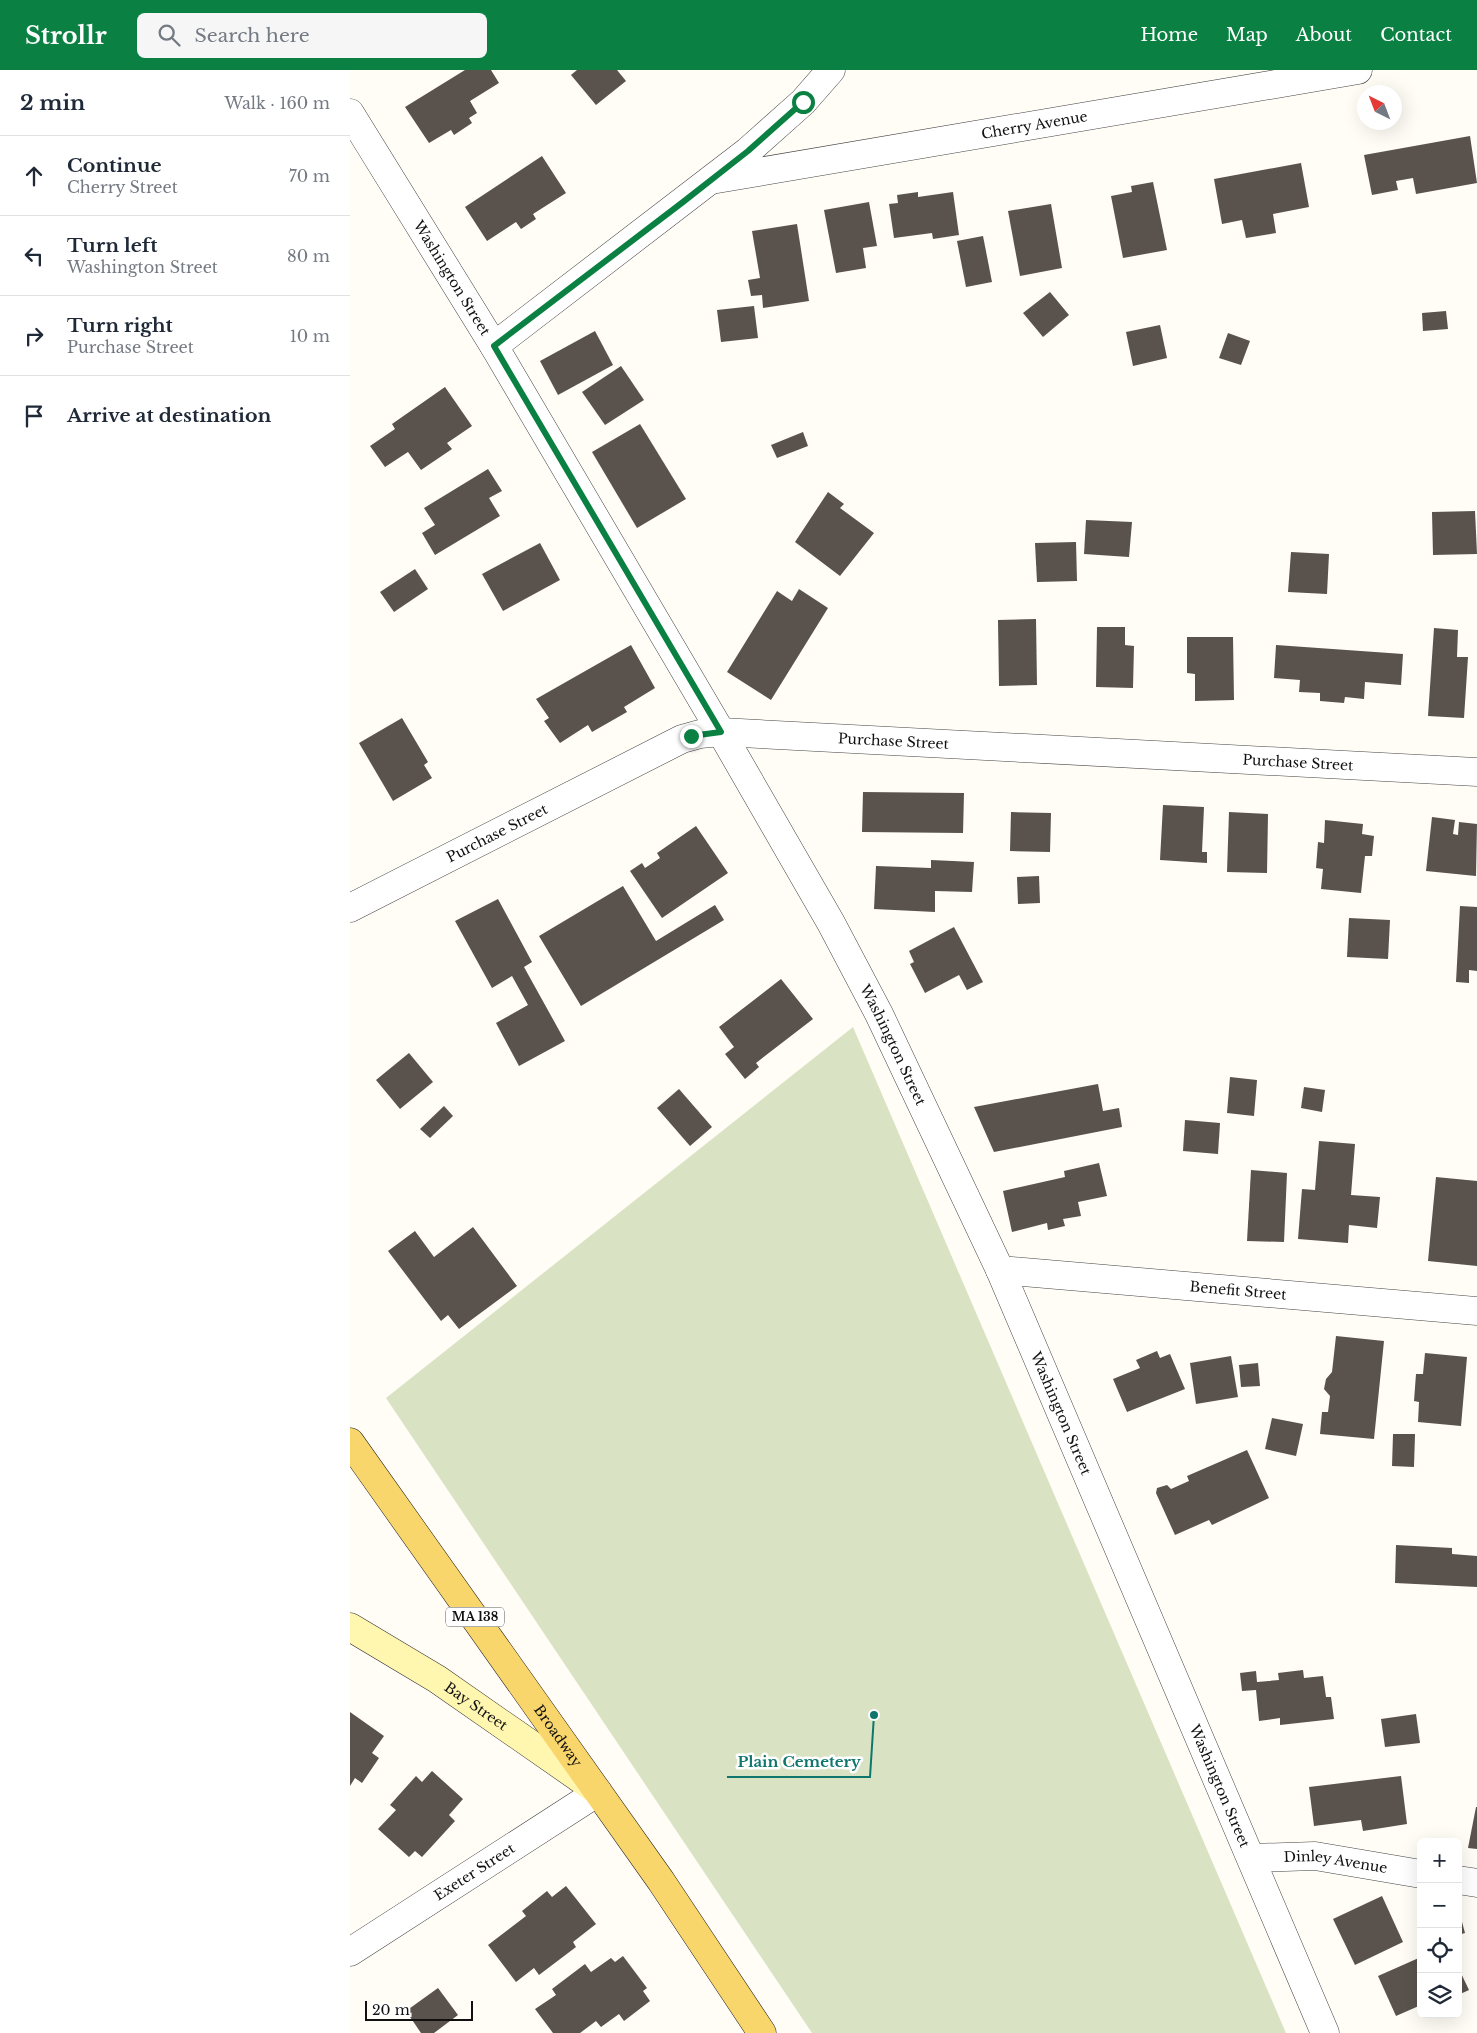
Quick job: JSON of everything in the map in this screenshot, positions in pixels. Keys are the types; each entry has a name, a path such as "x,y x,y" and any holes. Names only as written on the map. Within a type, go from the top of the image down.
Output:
{"main road":[{"name":"Broadway","path":"350,1442 598,1792 762,2033"},
{"name":"Bay Street","path":"350,1627 437,1679 598,1792"}],"street":[{"path":"494,346 711,180 788,117 832,70"},
{"name":"Cherry Avenue","path":"711,180 1358,70"},
{"name":"Washington Street","path":"350,113 494,346 721,732 856,967 1000,1270 1325,2033"},
{"name":"Purchase Street","path":"350,908 682,739 700,734 721,732 1477,772"},
{"name":"Benefit Street","path":"1000,1270 1477,1311"},
{"name":"Exeter Street","path":"350,1952 598,1792"},
{"name":"Dinley Avenue","path":"1250,1858 1314,1856 1417,1873"},
{"path":"1462,1881 1477,1883"}],"green space":[{"path":"853,1027 1286,2033 812,2033 386,1398"}],"building":[{"path":"465,70 491,70 499,83 470,101 477,113 469,118 472,123 454,135 451,130 429,143 405,107"},
{"path":"577,70 617,70 626,81 596,105 571,75"},
{"path":"1470,136 1477,183 1416,194 1413,178 1396,181 1398,190 1372,195 1364,155"},
{"path":"542,156 566,193 533,214 536,219 521,229 516,222 487,241 465,207"},
{"path":"1301,163 1309,207 1273,214 1276,233 1246,238 1242,220 1222,224 1214,179"},
{"path":"1153,182 1167,250 1123,258 1111,196 1132,192 1131,186"},
{"path":"918,192 918,197 953,192 959,235 933,239 932,233 894,238 889,204 898,203 897,195"},
{"path":"869,202 877,246 863,248 866,268 836,273 824,210"},
{"path":"1051,204 1062,268 1020,276 1008,211"},
{"path":"797,224 809,301 763,308 762,295 751,296 748,280 760,278 752,231"},
{"path":"983,236 992,282 966,287 957,241"},
{"path":"1050,292 1069,315 1043,337 1023,313"},
{"path":"754,306 758,338 721,342 717,310"},
{"path":"1446,311 1448,329 1423,331 1422,313"},
{"path":"1160,325 1167,358 1133,366 1126,332"},
{"path":"595,331 613,365 558,395 540,361"},
{"path":"1228,333 1250,341 1241,365 1219,358"},
{"path":"621,366 644,400 605,425 582,392"},
{"path":"445,387 472,426 447,443 452,449 421,470 408,452 385,467 370,446 395,429 392,424"},
{"path":"640,424 686,499 637,528 592,452"},
{"path":"803,432 808,446 777,458 771,445"},
{"path":"488,469 502,491 489,498 500,516 435,555 422,533 435,525 424,508"},
{"path":"828,492 844,504 840,508 874,533 840,576 795,542"},
{"path":"1475,511 1477,554 1433,555 1432,512"},
{"path":"1086,520 1132,522 1129,557 1084,554"},
{"path":"1076,542 1077,581 1037,582 1035,543"},
{"path":"540,543 560,580 503,611 482,574"},
{"path":"1291,552 1329,554 1327,594 1288,592"},
{"path":"415,569 428,589 394,612 380,592"},
{"path":"799,589 828,608 771,700 727,672 777,591 792,601"},
{"path":"1036,619 1037,685 999,686 998,620"},
{"path":"1097,627 1125,627 1125,645 1134,646 1133,688 1096,687"},
{"path":"1434,628 1458,630 1457,657 1468,657 1464,718 1428,716"},
{"path":"1187,637 1233,637 1234,700 1195,701 1195,674 1187,673"},
{"path":"631,645 655,688 624,707 627,712 592,732 588,725 560,743 544,721 549,718 536,699"},
{"path":"1276,645 1403,654 1401,685 1365,682 1364,699 1345,697 1344,703 1320,701 1320,693 1299,692 1300,680 1274,678"},
{"path":"402,718 428,762 424,765 432,778 393,801 359,743"},
{"path":"863,792 964,793 963,833 862,832"},
{"path":"1163,805 1204,807 1202,852 1207,852 1207,863 1160,860"},
{"path":"1011,812 1051,813 1050,852 1010,851"},
{"path":"1229,812 1268,814 1267,873 1227,872"},
{"path":"1432,817 1455,820 1453,834 1458,835 1459,822 1477,824 1476,876 1426,871"},
{"path":"1325,820 1363,824 1362,834 1374,836 1372,856 1365,856 1361,893 1321,889 1323,869 1316,868 1318,842 1324,843"},
{"path":"696,826 728,873 662,918 630,871 642,863 645,868 660,858 657,853"},
{"path":"931,860 974,862 972,892 935,891 935,912 874,909 876,866 931,868"},
{"path":"1039,876 1040,903 1018,904 1017,877"},
{"path":"623,886 656,941 715,905 724,920 581,1006 539,936"},
{"path":"498,899 532,962 524,967 565,1041 519,1066 496,1023 528,1005 512,976 492,988 455,921"},
{"path":"1460,906 1477,907 1477,971 1469,970 1469,983 1456,982"},
{"path":"1349,918 1390,920 1388,959 1347,957"},
{"path":"954,927 983,982 967,990 959,975 925,993 910,964 914,962 909,951"},
{"path":"781,979 813,1019 756,1063 759,1067 745,1079 725,1054 734,1047 719,1027"},
{"path":"409,1053 433,1082 400,1109 376,1080"},
{"path":"1230,1077 1257,1080 1254,1116 1227,1113"},
{"path":"1098,1084 1103,1111 1119,1108 1122,1127 994,1152 974,1107"},
{"path":"1304,1087 1325,1090 1322,1112 1301,1108"},
{"path":"679,1089 712,1127 690,1146 657,1108"},
{"path":"444,1106 453,1116 430,1138 420,1129"},
{"path":"1185,1120 1220,1123 1218,1154 1183,1151"},
{"path":"1319,1141 1355,1144 1351,1195 1380,1197 1377,1228 1349,1225 1348,1243 1298,1239 1302,1189 1315,1190"},
{"path":"1099,1163 1107,1196 1078,1202 1081,1216 1063,1219 1065,1226 1048,1230 1047,1223 1012,1232 1003,1191 1065,1177 1064,1171"},
{"path":"1251,1170 1287,1173 1284,1242 1247,1241"},
{"path":"1436,1177 1477,1181 1477,1266 1428,1261"},
{"path":"473,1227 517,1286 459,1329 448,1315 441,1321 388,1251 415,1231 434,1257"},
{"path":"1336,1336 1384,1341 1374,1439 1320,1434 1322,1412 1328,1412 1330,1396 1324,1389 1326,1379 1332,1372"},
{"path":"1157,1351 1160,1358 1170,1354 1185,1389 1127,1412 1113,1379 1140,1368 1136,1360"},
{"path":"1425,1353 1467,1357 1461,1426 1418,1422 1419,1402 1414,1401 1416,1374 1423,1374"},
{"path":"1231,1356 1238,1397 1196,1404 1190,1363"},
{"path":"1258,1363 1260,1386 1241,1387 1239,1365"},
{"path":"1272,1418 1303,1424 1296,1456 1265,1449"},
{"path":"1393,1434 1415,1434 1414,1467 1392,1466"},
{"path":"1247,1450 1269,1498 1212,1525 1209,1520 1175,1535 1156,1493 1157,1488 1167,1485 1171,1489 1189,1481 1187,1476"},
{"path":"1396,1545 1452,1548 1452,1554 1477,1556 1477,1587 1395,1583"},
{"path":"1303,1670 1304,1678 1323,1676 1326,1697 1331,1697 1334,1719 1280,1725 1280,1718 1259,1721 1256,1690 1242,1691 1240,1673 1256,1671 1257,1682 1279,1680 1278,1673"},
{"path":"350,1712 384,1736 372,1753 379,1758 362,1783 355,1778 350,1786"},
{"path":"1416,1714 1420,1743 1385,1747 1381,1719"},
{"path":"432,1771 463,1799 449,1815 455,1821 422,1857 415,1851 409,1857 378,1829 396,1810 390,1805 416,1776 422,1782"},
{"path":"1401,1776 1407,1824 1363,1831 1361,1820 1314,1826 1309,1787"},
{"path":"1477,1807 1477,1849 1468,1848"},
{"path":"566,1886 596,1924 573,1942 576,1947 539,1975 534,1968 516,1982 488,1945 526,1916 522,1911 547,1891 552,1897"},
{"path":"1382,1896 1403,1942 1355,1965 1333,1919"},
{"path":"1462,1922 1465,1933 1462,1934"},
{"path":"623,1956 647,1988 643,1991 650,2001 624,2021 619,2014 601,2027 596,2021 580,2033 553,2033 535,2009 556,1995 552,1989 585,1964 591,1972 611,1958 615,1962"},
{"path":"1417,1959 1417,2007 1396,2016 1378,1976"},
{"path":"1462,1975 1469,1990 1462,1993"},
{"path":"438,1988 458,2015 434,2033 421,2033 406,2011"}],"place":[{"name":"Plain Cemetery","path":"874,1715"}],"route":[{"path":"691,736 721,732 494,346 630,244 748,151 803,102"}]}
